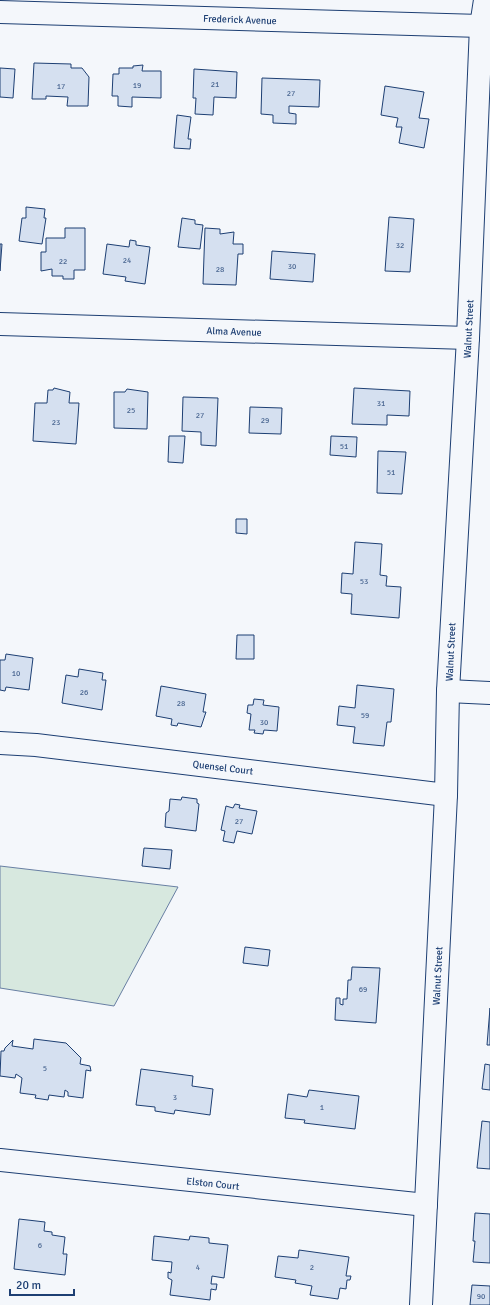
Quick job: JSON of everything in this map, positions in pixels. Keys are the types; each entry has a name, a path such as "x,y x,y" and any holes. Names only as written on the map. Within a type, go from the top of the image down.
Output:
{"street":[{"name":"Walnut Street","path":"421,1305 446,795 448,691 468,338 481,26 484,0"},
{"name":"Frederick Avenue","path":"0,12 481,26"},
{"name":"Alma Avenue","path":"0,324 468,338"},
{"path":"448,691 490,693"},
{"name":"Quensel Court","path":"0,743 36,745 446,795"},
{"name":"Elston Court","path":"0,1160 426,1205"}],"shaded area":[{"path":"0,866 178,887 114,1006 0,988"}],"building":[{"path":"34,63 71,64 71,68 82,68 89,77 88,106 67,106 68,97 46,96 46,99 32,99"},
{"path":"143,65 142,71 161,71 161,98 132,97 132,107 118,106 118,96 112,96 113,74 119,74 119,68 133,68 133,66"},
{"path":"0,68 15,69 13,98 0,97"},
{"path":"194,69 237,72 236,98 214,97 213,115 195,114 196,98 193,98"},
{"path":"262,78 320,80 319,107 289,106 289,113 296,114 296,124 273,123 273,115 261,114"},
{"path":"385,86 424,92 419,118 429,119 424,148 399,143 402,127 396,127 398,118 381,115"},
{"path":"177,115 191,117 188,139 191,139 190,149 174,148"},
{"path":"26,207 45,209 44,218 46,218 42,244 19,241 22,218 26,218"},
{"path":"389,217 414,219 410,272 385,271"},
{"path":"182,218 195,220 195,224 203,225 200,249 178,247"},
{"path":"65,228 85,228 85,270 74,270 74,279 63,279 63,276 52,276 52,269 41,271 41,252 46,252 46,238 65,238"},
{"path":"205,228 220,229 220,234 234,232 233,244 243,244 243,254 238,254 236,285 203,284"},
{"path":"130,240 136,241 136,245 150,247 145,284 125,281 126,277 103,274 107,244 129,247"},
{"path":"0,244 2,244 0,271"},
{"path":"272,251 315,254 313,282 270,279"},
{"path":"54,388 70,392 69,403 79,403 76,444 33,441 35,403 47,403 48,390 53,390"},
{"path":"354,388 410,391 409,416 387,415 387,425 352,424"},
{"path":"127,389 148,392 147,429 114,428 114,392 125,392"},
{"path":"183,397 218,398 216,446 201,445 201,432 182,431"},
{"path":"250,407 282,408 281,434 249,433"},
{"path":"169,436 185,436 183,463 168,462"},
{"path":"331,436 357,437 356,457 330,455"},
{"path":"378,451 406,452 402,494 377,493"},
{"path":"236,519 247,519 247,534 236,533"},
{"path":"355,542 382,544 380,575 387,576 386,586 401,587 399,618 351,614 352,594 341,593 342,573 353,574"},
{"path":"237,635 254,635 254,659 236,659"},
{"path":"6,654 33,658 29,690 6,687 5,691 0,690 0,660 5,660"},
{"path":"79,669 103,673 102,680 106,680 102,710 62,703 66,675 78,677"},
{"path":"357,685 394,689 391,722 387,722 384,746 353,743 355,727 337,725 339,706 355,708"},
{"path":"161,686 206,694 203,712 206,712 201,727 178,723 177,726 171,725 172,719 156,716"},
{"path":"254,699 264,700 263,705 279,707 277,731 264,730 263,734 254,733 255,730 249,730 251,714 247,713 248,705 253,705"},
{"path":"182,797 197,799 197,803 199,804 196,831 165,827 166,813 169,811 170,799 181,800"},
{"path":"235,804 240,805 239,808 257,811 252,834 237,831 234,843 223,841 225,831 221,830 226,806 233,808"},
{"path":"144,848 172,850 170,869 142,866"},
{"path":"245,947 270,950 268,966 243,963"},
{"path":"352,967 380,968 376,1023 335,1020 336,998 340,998 340,1004 343,1005 343,999 347,999 348,980 351,980"},
{"path":"490,1008 490,1045 487,1045"},
{"path":"34,1039 66,1043 81,1058 80,1064 90,1066 91,1071 86,1070 83,1098 68,1096 68,1092 65,1090 64,1097 49,1095 48,1100 35,1098 36,1095 20,1093 22,1078 16,1074 15,1078 0,1076 1,1051 4,1051 13,1040 12,1046 33,1049"},
{"path":"485,1064 490,1065 490,1090 482,1089"},
{"path":"141,1069 193,1076 192,1086 213,1089 210,1115 175,1110 174,1114 155,1111 155,1107 136,1105"},
{"path":"309,1090 359,1096 355,1129 304,1123 305,1120 285,1118 288,1094 307,1097"},
{"path":"482,1121 490,1122 490,1169 477,1168"},
{"path":"475,1213 490,1214 490,1263 473,1262"},
{"path":"19,1219 45,1222 44,1231 52,1232 52,1235 65,1237 63,1254 67,1254 65,1275 14,1269"},
{"path":"154,1236 189,1240 190,1236 209,1238 209,1243 228,1245 224,1278 212,1276 211,1284 217,1284 216,1290 211,1289 210,1300 170,1295 172,1280 168,1278 168,1272 171,1273 172,1262 152,1260"},
{"path":"299,1250 349,1257 346,1276 351,1276 350,1280 347,1280 346,1289 340,1288 338,1299 310,1295 312,1286 295,1283 296,1280 275,1277 278,1256 298,1258"},
{"path":"472,1285 490,1286 490,1305 470,1305"}]}
